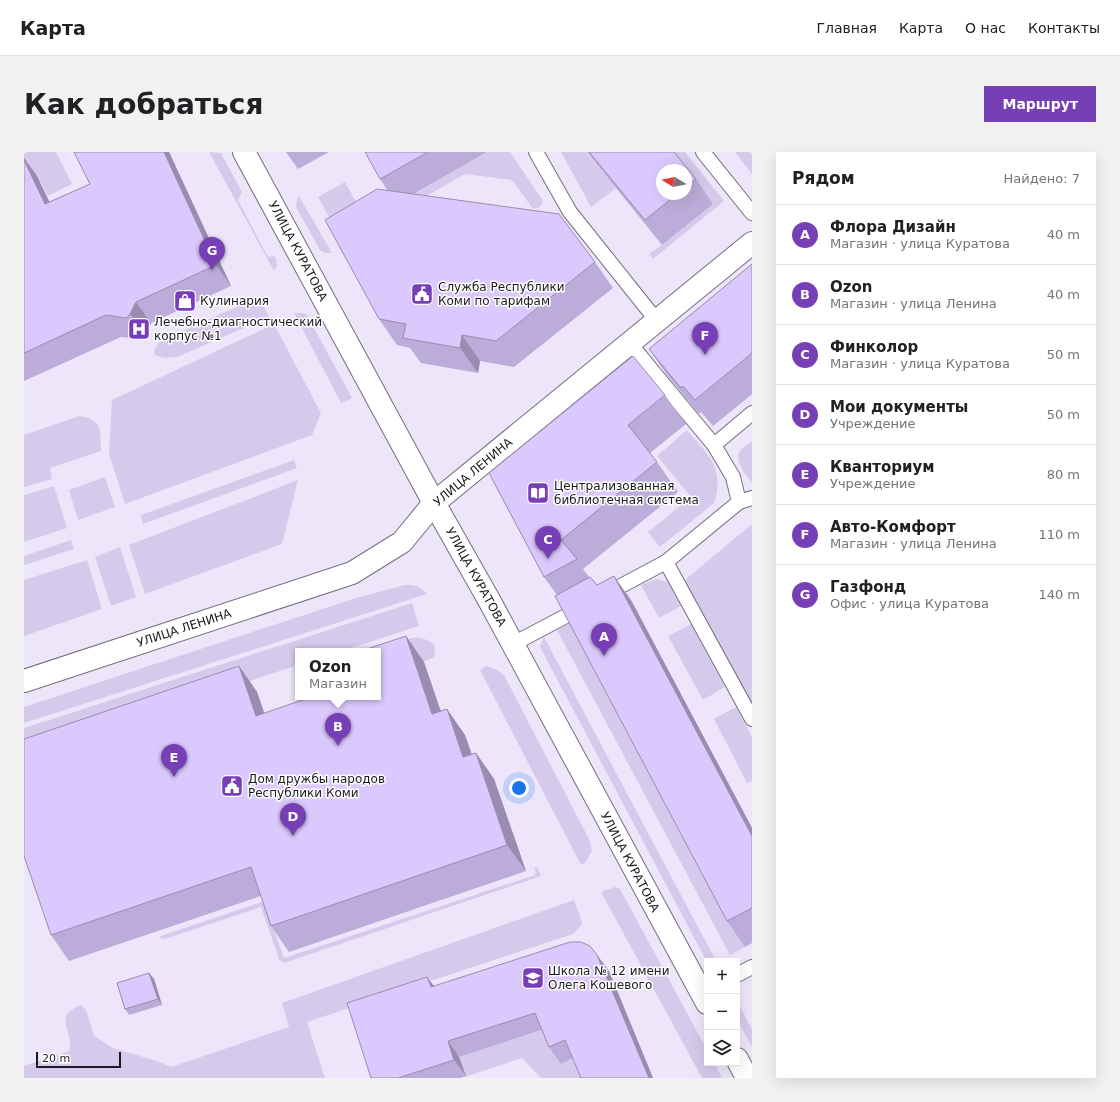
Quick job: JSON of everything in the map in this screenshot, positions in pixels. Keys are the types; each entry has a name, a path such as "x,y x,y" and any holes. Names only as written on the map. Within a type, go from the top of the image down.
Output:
{"street":[{"name":"УЛИЦА КУРАТОВА","path":"244,152 434,503 513,644 704,994"},
{"name":"УЛИЦА ЛЕНИНА","path":"24,681 352,573 402,542 434,503 752,243"},
{"path":"740,1065 747,1078"}],"lane":[{"path":"536,152 570,212 657,321"},
{"path":"703,152 752,213"},
{"path":"513,644 666,562 745,500 714,445 630,343"},
{"path":"714,445 752,413"},
{"path":"666,562 752,720"},
{"path":"740,973 752,967"}],"shaded area":[{"path":"28,152 56,152 72,184 48,196 37,175 24,182 24,154"},
{"path":"209,152 221,153 242,192 238,200 268,257 273,256 276,258 277,265 274,271"},
{"path":"487,152 510,152 543,201 540,207 533,209 512,180 465,174 407,207 403,201"},
{"path":"561,152 586,152 616,188 591,207"},
{"path":"671,152 685,152 724,201 653,259 649,254 713,204 692,178 692,164 681,164"},
{"path":"735,152 749,152 752,155 752,174"},
{"path":"345,182 360,209 333,224 318,197"},
{"path":"299,196 332,253 325,253 320,250 296,207"},
{"path":"259,297 269,317 177,357 164,358 155,355 154,350 160,341"},
{"path":"294,313 302,313 307,315 352,398 341,403"},
{"path":"274,324 321,413 312,435 125,504 109,454 112,400"},
{"path":"79,416 92,420 99,427 101,451 50,468 52,479 24,487 24,435"},
{"path":"687,430 712,462 718,480 717,491 714,503 660,547 648,532 691,497 657,456"},
{"path":"752,441 752,482 742,468 738,459 740,451"},
{"path":"294,460 297,468 143,524 141,515"},
{"path":"105,477 115,507 78,520 69,490"},
{"path":"298,480 282,544 145,594 129,545"},
{"path":"54,486 67,528 24,542 24,495"},
{"path":"752,524 752,705 685,583 686,579"},
{"path":"71,540 74,549 24,565 24,556"},
{"path":"120,547 136,597 111,606 95,557"},
{"path":"87,560 102,609 24,636 24,580"},
{"path":"656,579 668,582 681,606 659,618 641,585"},
{"path":"405,585 417,586 427,594 24,723 24,707 356,598"},
{"path":"627,593 632,602 578,631 745,947 730,955 557,630"},
{"path":"412,603 419,626 351,648 295,648 295,666 24,756 24,728"},
{"path":"691,624 725,687 703,700 668,636"},
{"path":"544,637 714,958 705,958 540,647"},
{"path":"412,638 424,639 435,646 434,657 424,662 381,652 381,648 380,648"},
{"path":"486,666 497,670 504,675 590,841 592,851 585,863 581,865 480,670"},
{"path":"736,707 752,737 752,781 747,783 714,719"},
{"path":"537,867 541,876 284,963 279,959 261,907 168,938 164,939 158,937 264,901 284,958 535,875 536,872 534,868"},
{"path":"615,887 620,889 704,1044 704,1066 716,1066 722,1078 702,1078 601,892"},
{"path":"574,900 582,922 581,926 573,934 307,1022 325,1078 24,1078 24,1066 69,1051 70,1044 66,1025 67,1014 81,1005 86,1010 94,1036 113,1048 157,1061 171,1067 289,1027 282,1003"},
{"path":"740,1007 752,1029 752,1047 740,1025"},
{"path":"546,1029 561,1063 577,1057 586,1078 541,1078 522,1058 464,1077 459,1057"}],"building":[{"path":"74,152 164,152 216,265 136,302 130,314 126,318 106,315 24,353 24,160 45,204 90,184"},
{"path":"365,152 428,152 380,179"},
{"path":"589,152 674,152 684,164 656,164 656,200 670,200 645,220"},
{"path":"692,174 696,179 692,182"},
{"path":"377,189 559,214 595,262 496,341 462,335 460,348 403,338 406,324 379,319 325,220"},
{"path":"752,264 752,353 695,400 683,386 681,388 649,349"},
{"path":"633,356 665,395 628,425 657,462 561,540 577,559 544,577 489,473"},
{"path":"614,576 752,836 752,908 727,921 555,596 590,577 597,585"},
{"path":"406,636 432,714 447,709 463,757 476,753 507,845 271,926 251,867 51,935 24,856 24,739 239,666 256,716 302,700 381,700 381,648 370,648"},
{"name":"Школа № 12 имени Олега Кошевого","path":"570,942 581,942 590,946 597,955 649,1078 581,1078 565,1040 549,1047 535,1013 448,1041 454,1060 398,1078 371,1078 347,1003 427,977 431,987"},
{"path":"149,973 158,999 125,1009 117,983"}],"place":[{"name":"Газфонд","path":"212,270"},
{"name":"Служба Республики Коми по тарифам","path":"422,294"},
{"name":"Кулинария","path":"185,301"},
{"name":"Лечебно-диагностический корпус №1","path":"139,329"},
{"name":"Авто-Комфорт","path":"705,355"},
{"name":"Централизованная библиотечная система","path":"538,493"},
{"name":"Финколор","path":"548,559"},
{"name":"Флора Дизайн","path":"604,656"},
{"name":"Ozon","path":"338,746"},
{"name":"Кванториум","path":"174,777"},
{"name":"Дом дружбы народов Республики Коми","path":"232,786"},
{"name":"Мои документы","path":"293,836"},
{"name":"Школа № 12 имени Олега Кошевого","path":"533,978"}]}
